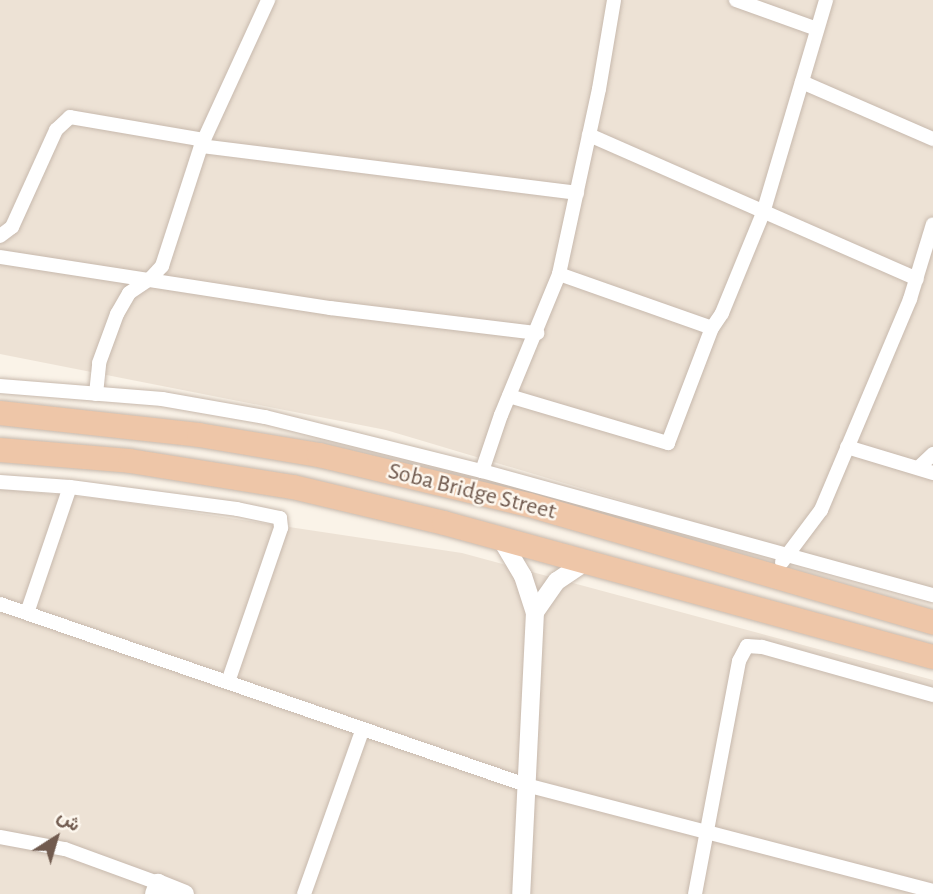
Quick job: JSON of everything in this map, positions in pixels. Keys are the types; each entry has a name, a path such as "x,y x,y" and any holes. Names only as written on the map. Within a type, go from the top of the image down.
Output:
{"highway":[{"name":"Soba Bridge Street","path":"0,413 199,435 318,455 482,492 933,622"},
{"path":"66,456 70,420"},
{"name":"Soba Bridge Street","path":"0,450 130,461 258,480 501,539 933,657"}],"street":[{"path":"96,389 104,348 123,302 129,293 150,279 162,266 202,143 268,0"},
{"path":"482,471 509,396 559,274 614,0"},
{"path":"736,0 817,29"},
{"path":"509,396 668,443 712,328 722,313 764,213 826,0"},
{"path":"802,82 933,139"},
{"path":"0,236 12,227 57,130 70,117 202,143 577,193"},
{"path":"589,135 917,279"},
{"path":"770,575 788,556 821,510 917,279 933,223"},
{"path":"0,257 330,308 537,333"},
{"path":"559,274 712,328"},
{"path":"0,376 162,398 256,415 482,471 933,595"},
{"path":"0,386 96,389"},
{"path":"847,447 926,470 933,454"},
{"path":"0,482 70,487 237,509 280,518 281,528 229,682"},
{"path":"27,613 70,487"},
{"path":"501,539 527,583 535,611 521,894"},
{"path":"535,611 557,581 585,562"},
{"path":"0,604 526,785 933,891"},
{"path":"695,894 739,661 747,646 762,647 933,695"},
{"path":"304,894 362,730"},
{"path":"0,837 65,849 156,888 185,894"}],"shaded area":[{"path":"0,0 933,0 933,593 386,430 0,354"},
{"path":"0,489 103,499 462,553 933,680 933,894 0,894"}]}
